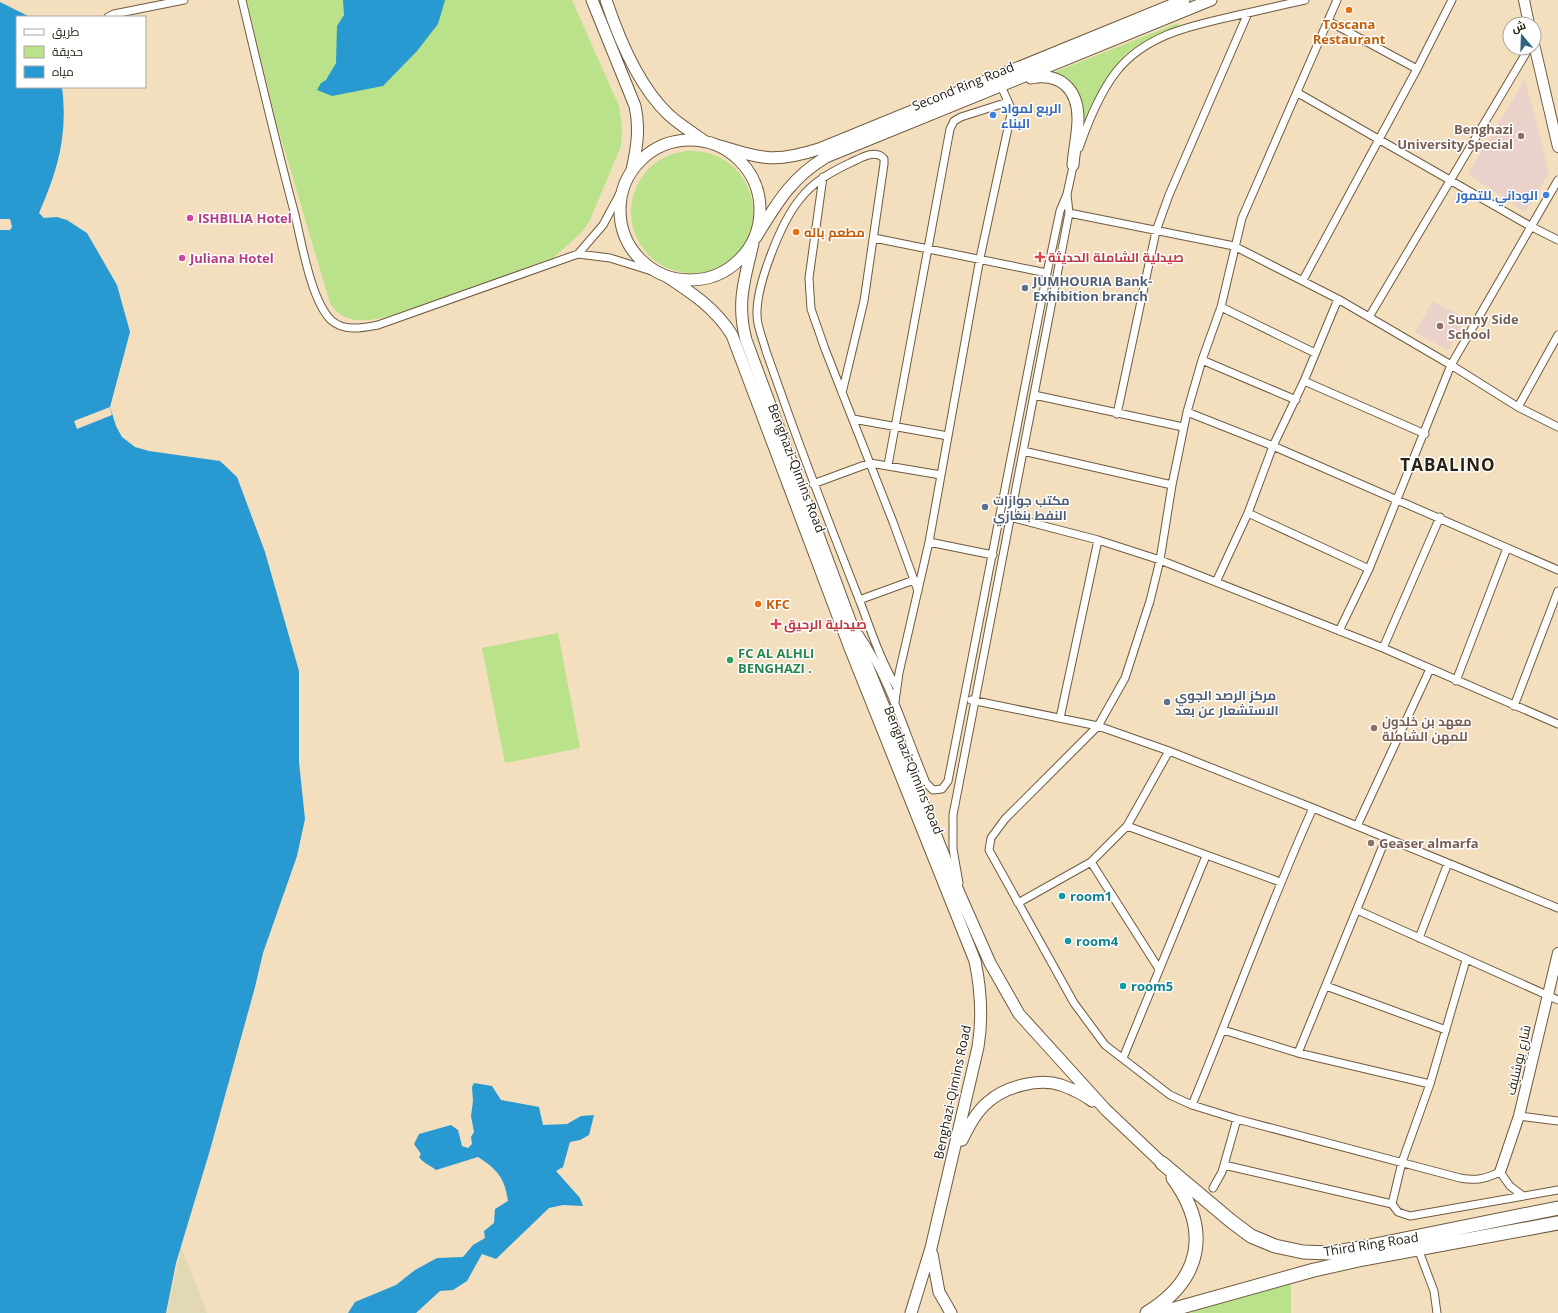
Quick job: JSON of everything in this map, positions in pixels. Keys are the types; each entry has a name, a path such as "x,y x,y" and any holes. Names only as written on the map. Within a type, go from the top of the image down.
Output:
{"highway":[{"name":"Third Ring Road","path":"1162,1163 1251,1236 1275,1246 1303,1252 1330,1252 1416,1243 1558,1223"},
{"path":"1147,1313 1160,1305 1179,1288 1192,1266 1197,1246 1192,1210 1179,1186 1162,1163"},
{"name":"Third Ring Road","path":"1160,1313 1416,1243 1558,1208"}],"main road":[{"path":"592,0 635,106 638,120 637,144 632,170 625,184 621,199 620,214 626,238 636,254 646,265 662,274 688,280 699,280 715,276 730,268 743,257 754,240"},
{"path":"606,0 626,48 642,81 652,96 670,116 704,141"},
{"name":"Second Ring Road","path":"754,240 782,195 801,174 811,166 832,154 1001,86 1139,24 1184,0"},
{"name":"Second Ring Road","path":"720,146 763,158 774,159 801,155 1139,24 1211,0"},
{"path":"1012,81 1048,76 1056,78 1068,88 1077,107 1078,119 1073,165"},
{"path":"632,170 643,158 657,148 667,144 688,140 704,141 720,146 733,154 744,164 753,177 759,191 761,207 760,222 754,240 741,296 742,326 754,362 853,626 959,893 990,963 1019,1014 1106,1110 1162,1163"},
{"name":"Benghazi-Qimins Road","path":"662,274 709,307 719,316 732,335 850,648 975,961 980,984 981,1027 954,1154 931,1248 911,1313"},
{"path":"954,1154 972,1120 988,1101 1009,1090 1034,1083 1060,1085 1082,1094 1106,1110"},
{"path":"931,1248 933,1265 940,1292 951,1313"}],"street":[{"path":"112,16 184,0"},
{"path":"242,0 282,169 307,266 318,301 323,310 333,321 351,328 378,325 578,254 610,258 662,274"},
{"path":"853,626 871,654 895,702 926,783 930,788 936,790 945,787 948,781 965,699 1060,211 1067,194 1073,165 1086,128 1106,87 1129,58 1143,46 1168,34 1200,24 1305,0"},
{"path":"1337,0 1298,93 1242,218 1234,246 1221,307 1202,360 1183,427 1160,560 1150,601 1125,678 1098,726 1014,810 991,838 989,850 1087,1024 1105,1045 1170,1095 1192,1105 1237,1119 1474,1180 1486,1178 1500,1172 1510,1186 1523,1196"},
{"path":"1303,280 1418,69 1452,0"},
{"path":"1524,0 1527,16"},
{"path":"1116,414 1156,231 1169,195 1248,13"},
{"path":"1328,21 1418,69"},
{"path":"1369,317 1524,56"},
{"path":"1537,56 1558,148"},
{"path":"895,702 896,686 929,542 980,258 1011,114 1008,102 1001,86"},
{"path":"1298,93 1530,226 1558,240"},
{"path":"888,465 951,126 954,121 961,117 1008,102"},
{"path":"842,393 864,301 884,164 882,156 871,154 823,176 799,199 773,251 763,278 758,300 757,316 759,329 813,484 859,600 896,686"},
{"path":"823,176 811,256 809,294 815,322 918,591"},
{"path":"1339,631 1369,569 1451,365 1530,226 1558,180"},
{"path":"578,254 603,226 625,184"},
{"path":"959,893 953,843 954,816 1069,213 1067,194"},
{"path":"1069,213 1234,246 1338,299 1451,365 1518,407 1558,427"},
{"path":"874,238 980,258 1047,273"},
{"path":"1216,582 1248,513 1273,446 1296,400 1338,299"},
{"path":"1221,307 1315,353"},
{"path":"1518,407 1558,335"},
{"path":"1032,352 1036,355 1042,355"},
{"path":"1202,360 1296,400"},
{"path":"1028,371 1038,374"},
{"path":"1304,380 1424,434"},
{"path":"1034,396 1183,427"},
{"path":"1187,412 1273,446 1440,517 1558,570"},
{"path":"853,419 948,436"},
{"path":"1023,451 1172,485"},
{"path":"813,484 870,463 941,475"},
{"path":"1248,513 1369,569"},
{"path":"1010,517 1098,540 1160,560 1383,648 1558,724"},
{"path":"1383,648 1440,517"},
{"path":"1060,718 1098,540"},
{"path":"929,542 993,555"},
{"path":"1456,681 1507,548"},
{"path":"859,600 914,580"},
{"path":"1514,706 1558,591"},
{"path":"1357,826 1430,669"},
{"path":"965,699 1098,726 1169,751 1558,908"},
{"path":"1018,903 1091,862 1127,826 1169,751"},
{"path":"1192,1105 1223,1030 1280,882 1313,808"},
{"path":"1127,826 1280,882"},
{"path":"1298,1053 1386,838"},
{"path":"1123,1058 1206,856"},
{"path":"1091,862 1160,969"},
{"path":"1419,938 1448,863"},
{"path":"1357,910 1558,1000"},
{"name":"شارع بوشليف","path":"1500,1172 1519,1116 1558,953"},
{"path":"1392,1204 1402,1162 1430,1084 1466,960"},
{"path":"1326,986 1446,1030"},
{"path":"1223,1030 1298,1053 1430,1084"},
{"path":"1519,1116 1558,1121"},
{"path":"1213,1188 1219,1179 1224,1165 1237,1119"},
{"path":"1224,1165 1392,1204 1398,1212 1410,1216 1558,1190"},
{"path":"1416,1243 1434,1291 1437,1313"}],"shaded area":[{"path":"1525,79 1549,173 1525,212 1468,174"},
{"name":"Sunny Side School","path":"1433,301 1466,319 1448,350 1415,332"}],"green space":[{"path":"247,0 572,0 619,106 622,126 621,146 589,222 581,233 553,258 393,315 367,320 350,319 343,316 336,311 330,303 276,121"},
{"path":"1178,23 1179,26 1145,41 1133,48 1124,57 1115,67 1101,88 1085,125 1081,101 1055,72"},
{"path":"692,151 704,152 715,156 726,161 735,169 743,178 748,189 752,200 752,224 748,235 743,246 735,255 726,263 715,268 704,272 692,273 680,272 669,268 658,263 649,255 641,246 636,235 632,224 631,212 632,200 636,189 641,178 649,169 658,161 669,156 680,152"},
{"path":"558,633 580,748 505,763 482,648"},
{"path":"1291,1283 1291,1313 1189,1313"}],"sand":[{"path":"181,1247 207,1313 167,1313"}],"water":[{"path":"343,0 445,0 438,24 417,51 383,86 332,96 317,90 321,83 326,80 336,63 337,26 344,15"},
{"path":"0,2 28,16 16,16 16,88 62,88 64,121 60,152 46,197 39,213 44,218 57,217 67,220 87,233 117,285 130,332 110,407 116,426 122,437 135,447 149,451 220,461 237,477 265,552 299,671 299,762 305,819 297,856 263,953 210,1150 176,1263 166,1313 0,1313 0,230 10,230 12,227 10,219 0,219"},
{"path":"474,1083 492,1086 501,1100 539,1107 543,1125 567,1124 581,1116 594,1115 589,1135 580,1140 570,1142 563,1167 556,1171 580,1198 583,1206 563,1205 549,1208 496,1259 482,1254 467,1281 453,1290 440,1291 416,1313 348,1313 355,1302 396,1285 415,1270 437,1258 463,1257 473,1245 485,1238 484,1231 494,1223 495,1209 508,1201 505,1186 499,1175 478,1157 436,1170 419,1157 421,1154 414,1144 419,1134 451,1125 458,1130 462,1146 468,1148 472,1144 471,1137 474,1132 471,1116 473,1101 472,1087"}],"pier":[{"path":"110,407 112,415 77,429 74,421"}],"place":[{"name":"Toscana Restaurant","path":"1349,10"},
{"name":"الربع لمواد البناء","path":"993,115"},
{"name":"Benghazi University Special","path":"1521,136"},
{"name":"الوداني للتمور","path":"1546,195"},
{"name":"ISHBILIA Hotel","path":"190,218"},
{"name":"مطعم باله","path":"796,232"},
{"name":"صيدلية الشاملة الحديثة","path":"1040,257"},
{"name":"Juliana Hotel","path":"182,258"},
{"name":"JUMHOURIA Bank- Exhibition branch","path":"1025,288"},
{"name":"Sunny Side School","path":"1440,326"},
{"name":"مكتب جوازات النفط بنغازي","path":"985,507"},
{"name":"KFC","path":"758,604"},
{"name":"صيدلية الرحيق","path":"776,624"},
{"name":"FC AL ALHLI BENGHAZI .","path":"730,660"},
{"name":"مركز الرصد الجوي الاستشعار عن بعد","path":"1167,702"},
{"name":"معهد بن خلدون للمهن الشاملة","path":"1374,728"},
{"name":"Geaser almarfa","path":"1371,843"},
{"name":"room1","path":"1062,896"},
{"name":"room4","path":"1068,941"},
{"name":"room5","path":"1123,986"}],"district":[{"name":"TABALINO","path":"1448,465"}]}
